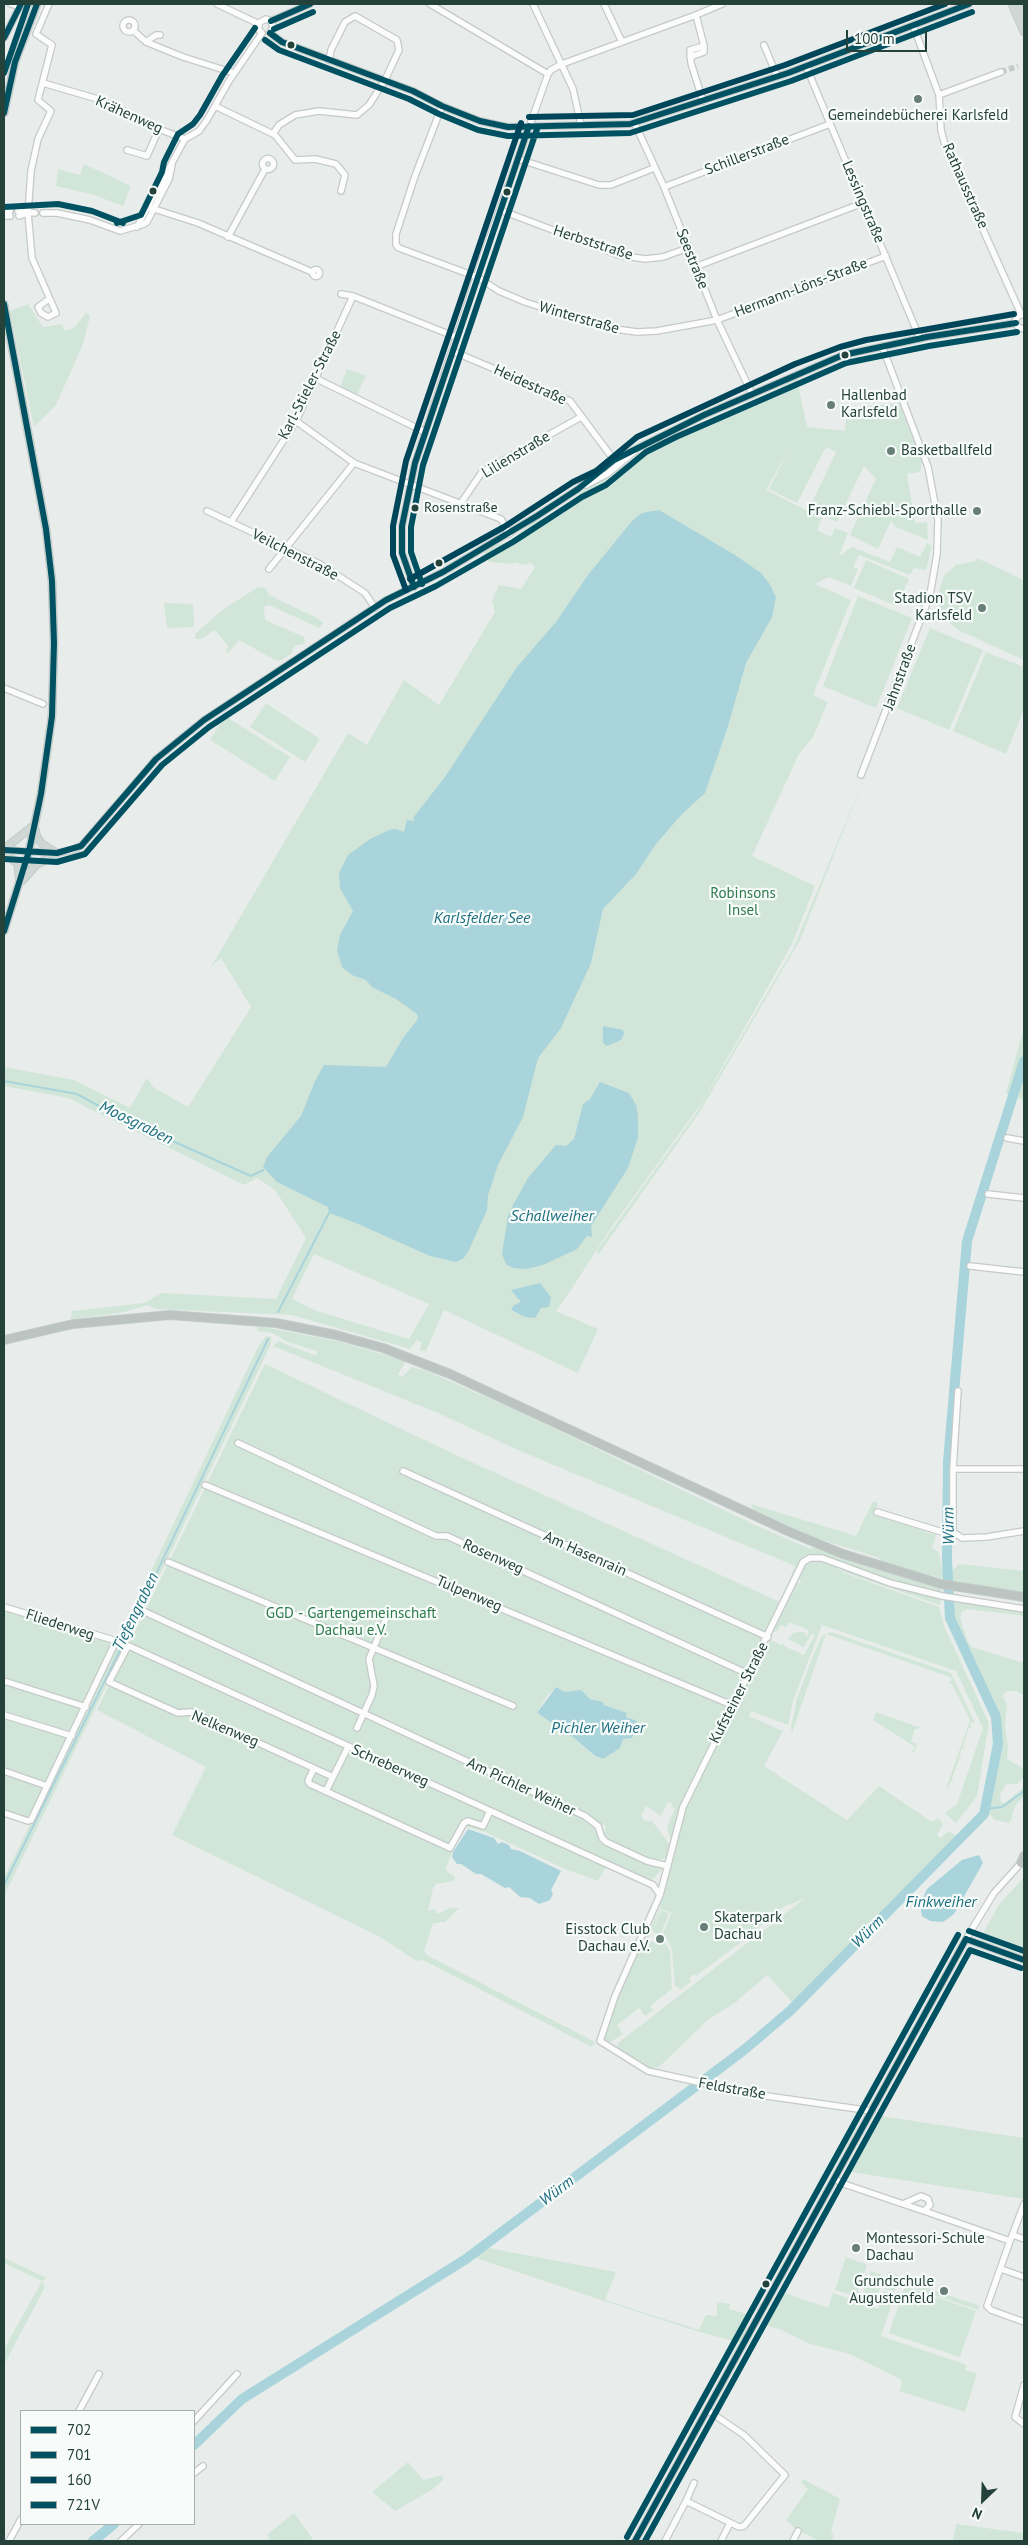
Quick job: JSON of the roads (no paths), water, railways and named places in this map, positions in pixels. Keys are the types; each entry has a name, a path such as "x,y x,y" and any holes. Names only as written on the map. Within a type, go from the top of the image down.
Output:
{"highway":[{"path":"4,1340 81,1323 170,1315 276,1323 336,1335 383,1348 457,1377 784,1529 843,1554 941,1584 1024,1597"}],"main road":[{"path":"4,113 15,62 38,4"},
{"path":"1012,4 1024,32"},
{"path":"1020,4 1024,15"},
{"path":"4,304 46,529 52,581 54,643 52,716 34,824 29,851 4,932"},
{"path":"18,888 18,864 4,851 29,831 34,824"},
{"path":"18,888 36,865 57,853 42,844 37,837 34,824"}],"street":[{"path":"4,38 20,5 11,4"},
{"path":"49,4 36,34 52,45 38,100 51,111 38,139 31,171 28,213 32,258 49,299"},
{"path":"217,4 258,24 262,33"},
{"path":"258,24 264,19 271,21 310,4"},
{"path":"430,4 548,74"},
{"path":"533,4 573,89 581,125"},
{"path":"604,4 622,42"},
{"path":"414,587 402,553 402,526 410,483 476,277 548,74 551,70 562,64 696,16 706,7 722,4"},
{"path":"262,33 270,33 282,42 385,80 413,91 442,106 495,125 635,124 806,66 969,4"},
{"path":"273,134 279,125 294,115 319,111 357,115 369,105 385,80 399,50 397,40 355,16 345,22 331,50 329,60"},
{"path":"696,16 704,46 690,50 690,57 703,101"},
{"path":"270,33 274,27 271,21"},
{"name":"Rathausstraße","path":"913,25 940,95 941,130 945,144 1023,314"},
{"path":"133,30 146,42 183,57 234,73"},
{"path":"43,213 57,213 90,220 120,231 137,227 147,222 151,208 185,139 199,131 234,73 262,33"},
{"path":"146,42 156,35 160,35"},
{"path":"764,45 777,76"},
{"name":"Lessingstraße","path":"806,66 920,339"},
{"path":"940,95 1001,72"},
{"name":"Krähenweg","path":"43,83 101,100 124,112 130,118 185,139"},
{"path":"215,106 273,134 295,160 302,162 315,159 336,164 345,175 342,191"},
{"name":"Winterstraße","path":"442,106 415,176 396,234 396,245 399,248 476,277 499,291 525,302 622,331 657,331 717,320"},
{"name":"Seestraße","path":"635,124 664,187 717,320 752,394"},
{"name":"Schillerstraße","path":"664,187 830,124"},
{"path":"127,150 147,156 159,130"},
{"path":"518,159 599,185 611,185 654,168"},
{"path":"228,237 265,169"},
{"path":"695,267 863,203"},
{"path":"151,208 198,223 312,272"},
{"name":"Herbststraße","path":"500,210 619,255 645,259 663,258 688,248"},
{"path":"18,214 36,213"},
{"name":"Hermann-Löns-Straße","path":"717,320 886,256"},
{"path":"341,294 353,296 456,338"},
{"name":"Karl-Stieler-Straße","path":"231,522 296,421 353,296"},
{"path":"1023,314 1016,318 1016,323 1018,327 1024,328"},
{"path":"4,851 57,853 72,850 87,840 156,759 204,720 375,608 509,534 578,488 614,460 672,429 843,355 882,346 1016,323"},
{"name":"Jahnstraße","path":"861,775 930,595 937,554 938,520 928,467 882,346"},
{"name":"Heidestraße","path":"452,351 570,401 614,460"},
{"path":"315,378 425,432"},
{"name":"Lilienstraße","path":"461,503 482,472 581,418"},
{"path":"296,421 354,464 410,483 501,519 509,534"},
{"path":"578,488 601,478 641,446"},
{"path":"269,569 354,464"},
{"name":"Veilchenstraße","path":"207,511 320,564 365,592 375,608"},
{"path":"4,688 44,704"},
{"path":"1007,1138 1024,1140"},
{"path":"988,1194 1024,1198"},
{"path":"970,1266 1024,1272"},
{"path":"953,1532 953,1469 958,1391"},
{"name":"Rosenweg","path":"238,1444 436,1536 447,1536 748,1674"},
{"path":"953,1469 1024,1469"},
{"name":"Am Hasenrain","path":"403,1471 768,1637"},
{"name":"Tulpenweg","path":"205,1485 732,1705"},
{"path":"877,1512 944,1532 953,1532 962,1538 987,1537 1024,1531"},
{"name":"Kufsteiner Straße","path":"600,2041 615,1996 660,1895 683,1807 732,1705 768,1637 799,1568 810,1558 822,1558 890,1583 950,1598 1024,1609"},
{"path":"168,1562 513,1706"},
{"name":"Fliederweg","path":"4,1606 122,1644"},
{"name":"Am Pichler Weiher","path":"143,1612 593,1821 606,1842 647,1861 668,1866"},
{"path":"357,1728 374,1686 369,1658 387,1616"},
{"path":"4,1813 30,1822 86,1707 122,1644"},
{"name":"Nelkenweg","path":"122,1644 109,1682 178,1713 191,1712 333,1777"},
{"name":"Schreberweg","path":"122,1644 653,1885 660,1895"},
{"path":"4,1681 86,1707"},
{"path":"4,1715 72,1736"},
{"path":"326,1792 348,1747"},
{"path":"314,1768 309,1783 450,1848 464,1823 468,1821 483,1826 490,1811"},
{"path":"4,1771 48,1786"},
{"path":"635,2541 966,1939 994,1893 1023,1860"},
{"path":"966,1939 1024,1960"},
{"name":"Feldstraße","path":"600,2041 648,2071 704,2085 753,2094 872,2111"},
{"path":"834,2179 1010,2241"},
{"path":"903,2204 917,2197 925,2197 930,2205 924,2212"},
{"path":"1024,2204 988,2308 1024,2322"},
{"path":"1013,2235 1024,2238"},
{"path":"1001,2269 1024,2277"},
{"path":"80,2410 99,2374"},
{"path":"195,2419 237,2374"},
{"path":"1024,2385 1015,2417 1024,2424"},
{"path":"686,2501 739,2528 744,2526 785,2475 744,2435 707,2410"},
{"path":"195,2472 203,2466"},
{"path":"665,2541 694,2483"},
{"path":"9,2541 20,2521"},
{"path":"720,2541 730,2523"},
{"path":"121,2541 138,2525"},
{"path":"793,2541 798,2531"}],"water":[{"name":"Karlsfelder See","path":"659,510 735,555 761,573 776,597 772,617 746,663 728,726 705,793 682,814 656,844 636,874 603,909 591,963 561,1028 538,1058 523,1117 498,1165 488,1195 487,1210 468,1252 463,1259 456,1262 430,1256 329,1213 328,1207 277,1182 263,1167 267,1157 301,1116 315,1081 324,1065 386,1067 403,1038 418,1019 417,1014 396,999 372,987 366,980 352,975 342,967 337,950 340,935 353,911 340,888 339,873 348,855 370,839 389,830 396,829 404,832 407,820 415,821 413,818 445,777 517,667 556,622 588,575 632,521 642,513"},
{"path":"603,1026 623,1030 624,1034 621,1040 607,1046 603,1043"},
{"name":"Schallweiher","path":"600,1082 629,1093 636,1105 638,1137 628,1168 591,1226 592,1237 587,1236 577,1249 543,1265 526,1269 513,1268 506,1264 502,1254 508,1216 514,1203 528,1178 556,1145 566,1146 574,1139 583,1104 590,1099"},
{"path":"540,1283 551,1297 549,1307 541,1308 535,1318 525,1317 511,1310 514,1305 521,1302 511,1290"},
{"name":"Pichler Weiher","path":"556,1687 565,1692 581,1690 590,1699 603,1702 604,1705 627,1713 626,1717 637,1721 632,1738 623,1739 620,1748 603,1759 595,1756 574,1738 537,1713"},
{"path":"468,1829 494,1838 498,1844 502,1842 509,1845 511,1849 520,1851 561,1871 551,1890 553,1894 550,1900 539,1904 530,1898 520,1897 509,1887 505,1888 481,1874 476,1874 461,1864 457,1864 452,1857 453,1852"},
{"name":"Finkweiher","path":"979,1855 983,1863 954,1914 943,1922 930,1921 922,1916 920,1905 927,1889 962,1860"}],"waterway":[{"name":"Würm","path":"195,2444 242,2399 466,2259 744,2050 791,2010 984,1814 998,1744 996,1717 950,1618 947,1559 948,1462 967,1241 1024,1061"},
{"name":"Moosgraben","path":"4,1081 77,1094 121,1118 251,1176 263,1170"},
{"name":"Tiefengraben","path":"278,1312 329,1213"},
{"name":"Tiefengraben","path":"124,1641 268,1339"},
{"name":"Tiefengraben","path":"4,1885 122,1646"},
{"path":"985,1809 1002,1807 1024,1791"},
{"name":"Würm","path":"93,2541 113,2525"}],"tunnel":[{"path":"1001,72 1018,66"}],"place":[{"name":"Gemeindebücherei Karlsfeld","path":"918,99"},
{"name":"Hallenbad Karlsfeld","path":"831,405"},
{"name":"Basketballfeld","path":"891,451"},
{"name":"Rosenstraße","path":"415,508"},
{"name":"Franz-Schiebl-Sporthalle","path":"977,511"},
{"name":"Stadion TSV Karlsfeld","path":"982,608"},
{"name":"Skaterpark Dachau","path":"704,1927"},
{"name":"Eisstock Club Dachau e.V.","path":"660,1939"},
{"name":"Montessori-Schule Dachau","path":"856,2248"},
{"name":"Grundschule Augustenfeld","path":"944,2291"}],"park label":[{"name":"Robinsons Insel","path":"743,902"},
{"name":"GGD - Gartengemeinschaft Dachau e.V.","path":"351,1622"}]}
